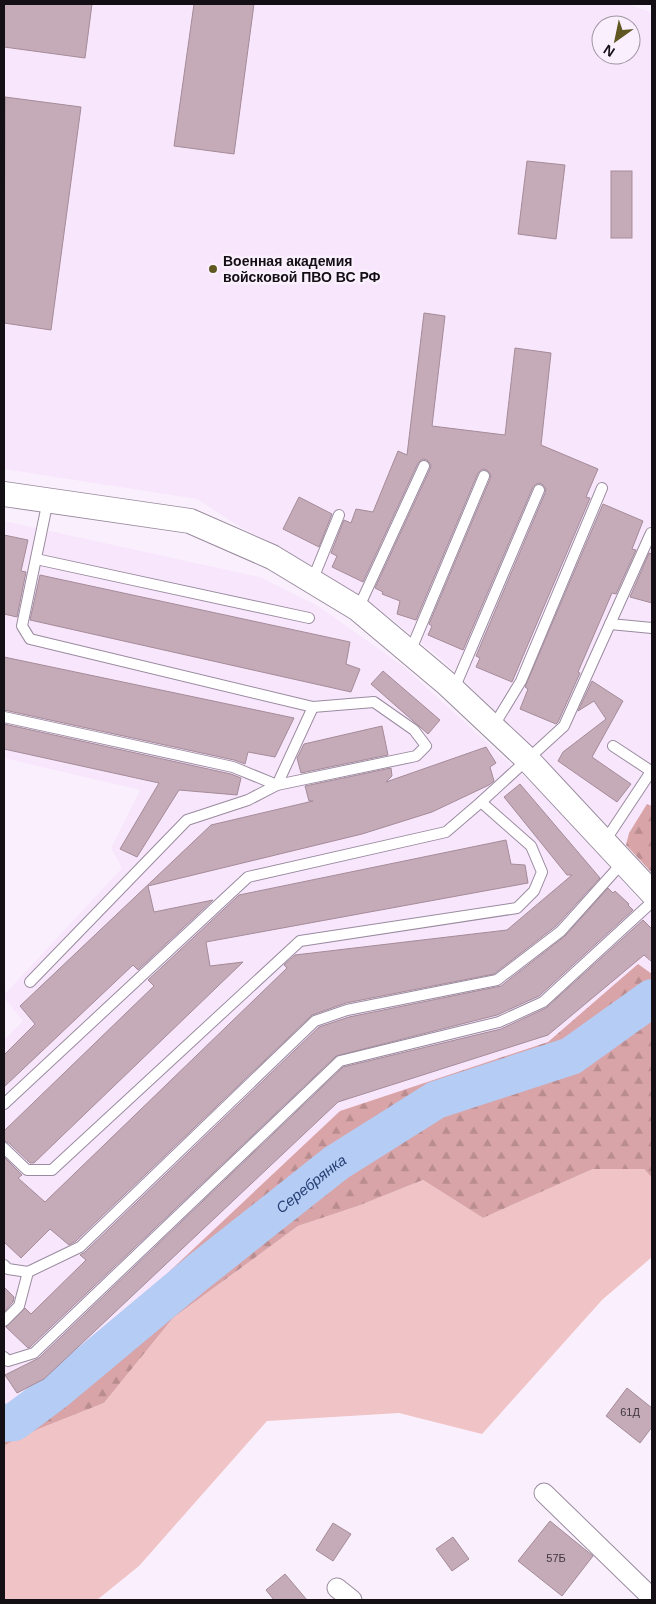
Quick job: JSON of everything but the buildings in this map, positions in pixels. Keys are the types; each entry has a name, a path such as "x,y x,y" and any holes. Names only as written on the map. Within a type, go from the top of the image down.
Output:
{"street":[{"path":"4,494 190,521 272,557 312,581 358,609 454,690 528,760 623,862 648,882"},
{"path":"544,1493 652,1598"},
{"path":"337,1588 352,1600"}],"lane":[{"path":"358,609 424,466"},
{"path":"410,652 484,476"},
{"path":"493,727 521,681 602,488"},
{"path":"454,690 539,490"},
{"path":"30,982 187,820 248,800 277,785 416,756 426,746 414,730 374,702 313,708 30,639 22,626 48,500"},
{"path":"312,581 339,515"},
{"path":"4,1104 248,877 446,832 481,802 564,726 651,533"},
{"path":"36,559 309,618"},
{"path":"610,624 652,628"},
{"path":"277,785 313,708"},
{"path":"4,717 233,767 277,785"},
{"path":"604,842 652,770 613,746"},
{"path":"4,1148 27,1170 52,1170 300,941 517,908 534,891 542,872 531,846 481,802"},
{"path":"4,1265 8,1269 28,1272 80,1247 315,1020 347,1010 497,980 561,931 623,862"},
{"path":"4,1357 8,1361 34,1353 340,1061 499,1022 543,1002 652,902"},
{"path":"4,1321 19,1306 28,1272"}],"shaded area":[{"name":"Военная академия войсковой ПВО ВС РФ","path":"4,4 629,4 652,13 652,806 647,804 629,833 626,845 523,738 441,659 378,608 299,558 240,527 197,499 4,469"},
{"path":"4,521 260,577 318,606 403,666 538,789 652,914 652,974 638,965 548,1042 340,1111 38,1395 4,1407 4,1040 23,1021 4,998 4,995 122,868 111,848 140,790 4,758"},
{"path":"593,1169 644,1169 652,1178 652,1257 602,1300 482,1434 399,1413 267,1421 139,1566 97,1600 4,1600 4,1446 21,1436 104,1403 173,1318 298,1226 358,1206 423,1180 483,1218"}],"green space":[{"path":"647,804 652,806 652,873 626,845 629,833"},
{"path":"638,964 652,974 652,1178 644,1169 593,1169 483,1218 423,1180 358,1206 298,1226 173,1318 104,1403 21,1436 4,1446 4,1407 38,1395 340,1111 548,1042"}],"waterway":[{"name":"Серебрянка","path":"4,1423 14,1422 58,1389 197,1273 336,1163 436,1100 571,1056 652,998"}],"place":[{"name":"Военная академия войсковой ПВО ВС РФ","path":"213,269"}]}
